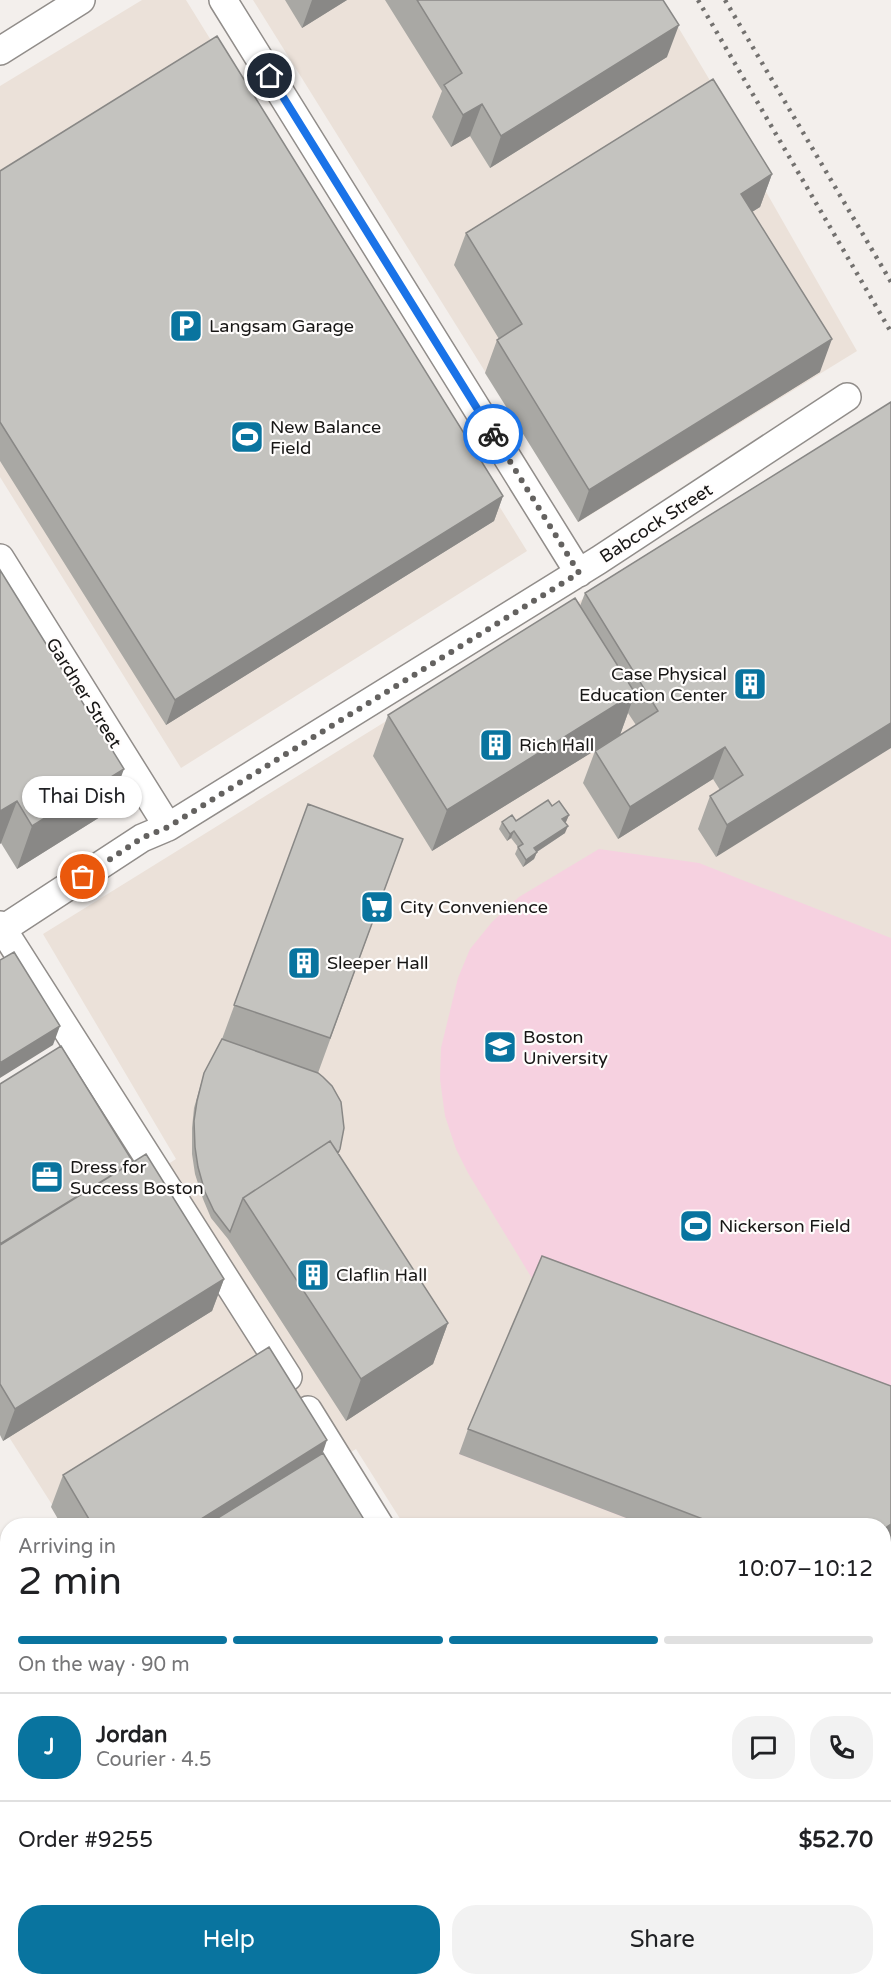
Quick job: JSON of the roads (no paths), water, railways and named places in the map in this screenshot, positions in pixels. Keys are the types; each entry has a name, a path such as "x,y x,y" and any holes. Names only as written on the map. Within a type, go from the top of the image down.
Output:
{"street":[{"path":"0,51 81,0"},
{"path":"223,0 579,573"},
{"name":"Babcock Street","path":"1,929 142,838 168,827 579,573 847,397"},
{"name":"Gardner Street","path":"0,558 168,827"},
{"path":"1,929 270,1349 375,1518"}],"railway":[{"path":"698,0 891,332"},
{"path":"725,0 891,282"}],"place":[{"name":"Langsam Garage","path":"186,326"},
{"name":"New Balance Field","path":"247,437"},
{"name":"Case Physical Education Center","path":"750,684"},
{"name":"Rich Hall","path":"496,745"},
{"name":"Thai Dish","path":"83,877"},
{"name":"City Convenience","path":"377,907"},
{"name":"Sleeper Hall","path":"304,963"},
{"name":"Boston University","path":"500,1047"},
{"name":"Dress for Success Boston","path":"47,1177"},
{"name":"Nickerson Field","path":"696,1226"},
{"name":"Claflin Hall","path":"313,1275"}]}
